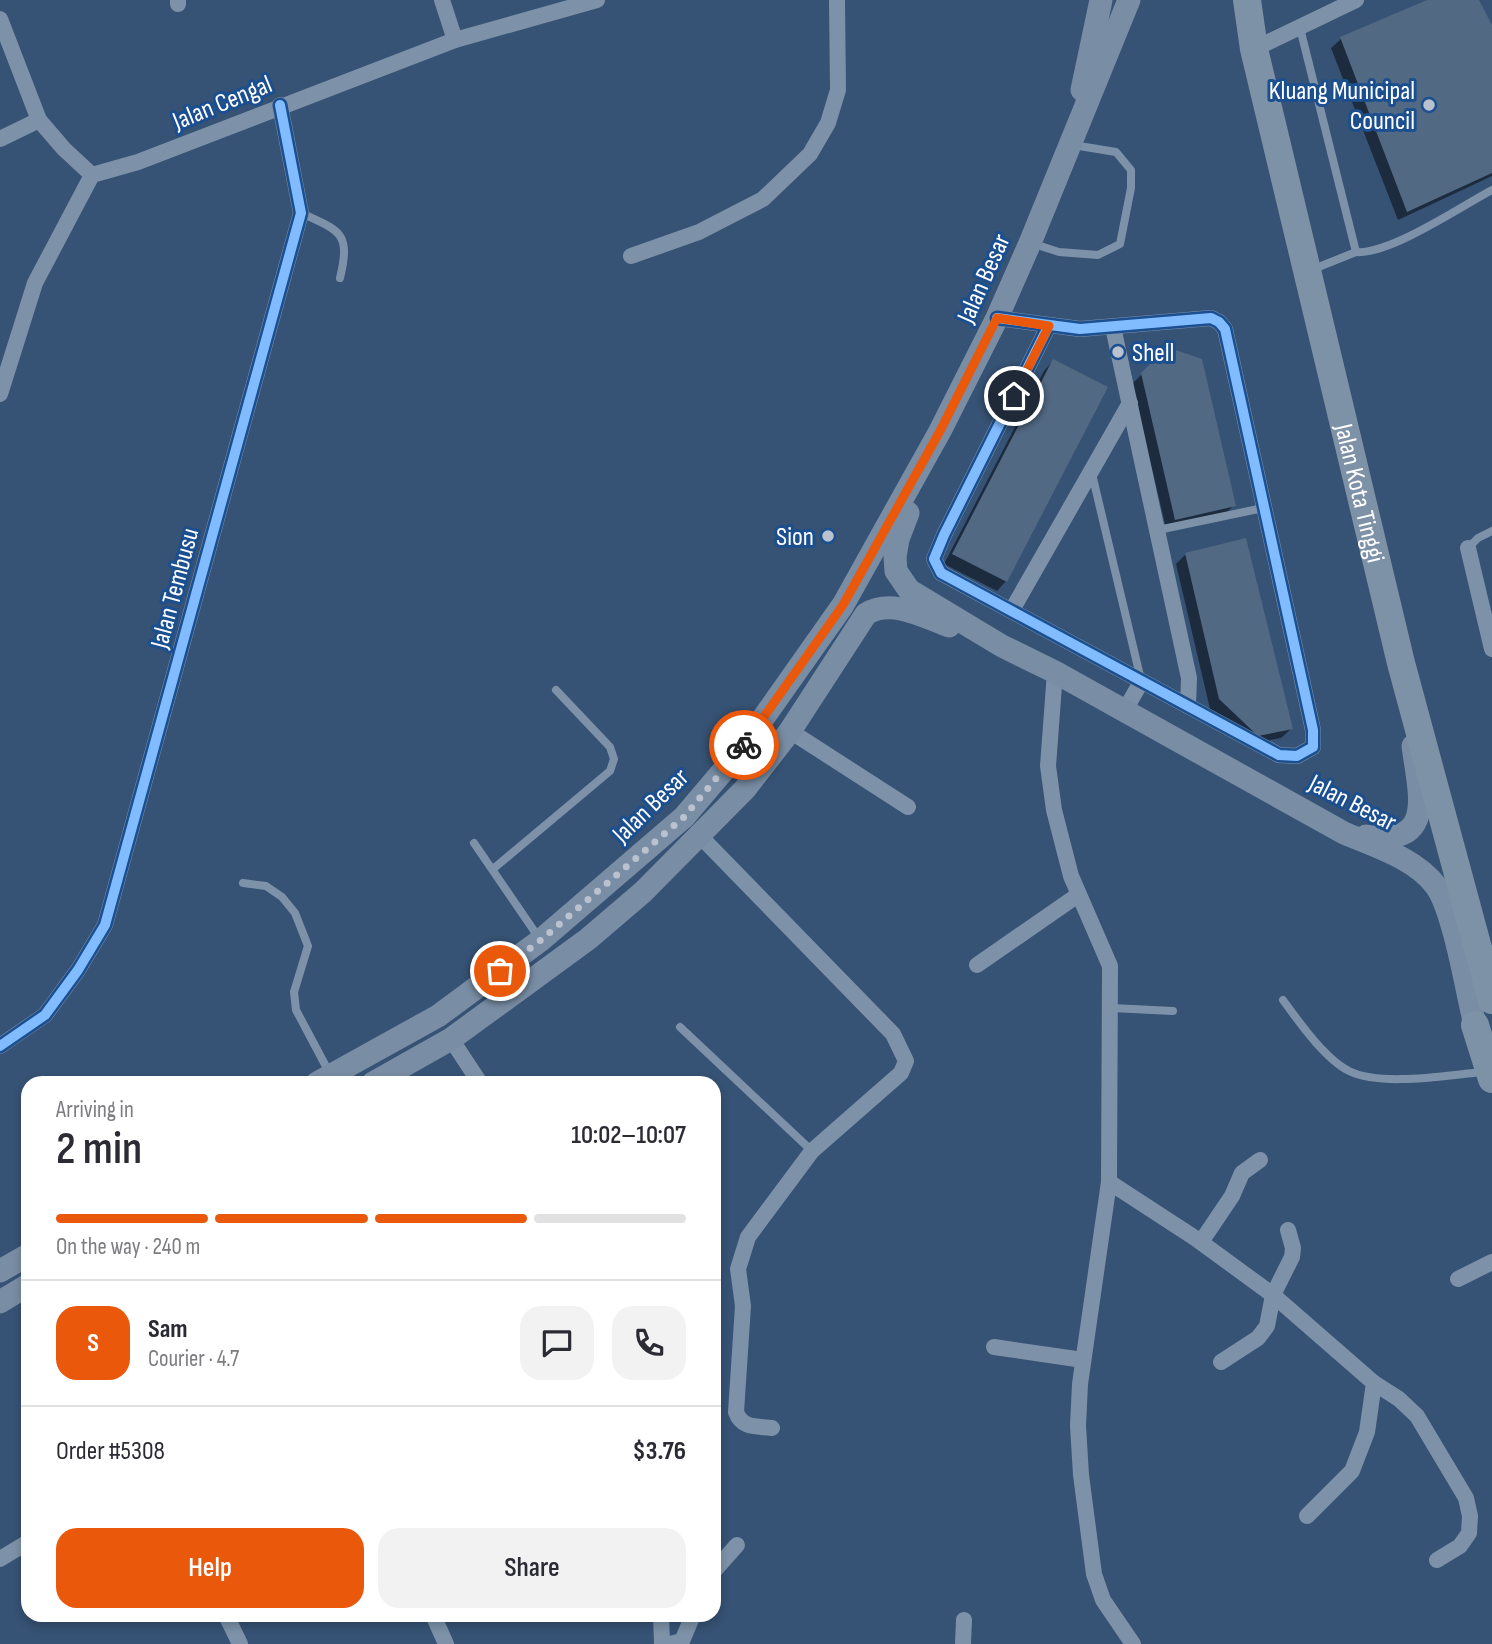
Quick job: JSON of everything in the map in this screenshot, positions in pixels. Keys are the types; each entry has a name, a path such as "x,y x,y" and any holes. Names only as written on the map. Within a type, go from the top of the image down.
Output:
{"highway":[{"name":"Jalan Kota Tinggi","path":"1247,0 1254,49 1401,663 1490,992"},
{"path":"1475,1026 1491,1075"}],"main road":[{"name":"Jalan Besar","path":"1070,144 1101,0"},
{"name":"Jalan Besar","path":"329,1076 438,1016 541,940 684,817 740,751 843,605 940,431 997,318 1030,243 1129,0"},
{"path":"1237,0 1254,49"},
{"name":"Jalan Besar","path":"940,431 898,539 896,571 909,590 1002,646 1055,672 1344,832 1391,853 1417,869 1436,886 1448,916 1475,1026"},
{"name":"Jalan Besar","path":"385,1076 451,1039 588,939 643,892 745,789 790,731 866,614 881,607 905,610 1002,646"},
{"path":"1344,832 1385,839 1411,831 1418,821 1420,795 1401,663"},
{"path":"0,1271 21,1259"},
{"path":"0,1302 21,1289"}],"street":[{"path":"442,0 455,40"},
{"name":"Jalan Cengal","path":"92,175 138,162 280,105 455,40 597,0"},
{"path":"631,256 699,232 763,199 810,154 828,123 838,90 837,0"},
{"path":"1254,49 1356,0"},
{"path":"0,19 39,120 64,149 92,175 35,283 0,394"},
{"name":"Jalan Tembusu","path":"0,1046 45,1015 78,970 105,925 302,213 280,105"},
{"path":"0,139 39,120"},
{"path":"997,318 1080,329 1211,318 1226,329 1312,730 1313,747 1297,756 1279,755 941,573 934,559 1049,326"},
{"path":"1113,327 1189,678 1188,706"},
{"path":"1012,610 1130,403"},
{"path":"1468,548 1492,649"},
{"path":"1055,672 1048,766 1054,810 1071,876 1110,966 1112,1008 1109,1182 1083,1360 1077,1426 1094,1574 1103,1600 1133,1644"},
{"path":"1124,712 1141,682"},
{"path":"790,731 908,807"},
{"path":"700,836 893,1034 906,1061 901,1073 812,1151 748,1237 738,1269 743,1306 736,1412 744,1425 772,1428"},
{"path":"977,965 1078,895"},
{"path":"451,1039 475,1076"},
{"path":"1201,1242 1232,1196 1242,1173 1260,1160"},
{"path":"1109,1182 1201,1242 1273,1296 1374,1384 1399,1399 1417,1416 1466,1497 1470,1516 1469,1533 1460,1546 1437,1560"},
{"path":"1221,1362 1258,1338 1267,1326 1273,1296 1292,1257 1293,1248 1288,1230"},
{"path":"1458,1279 1492,1262"},
{"path":"994,1347 1083,1360"},
{"path":"1307,1517 1352,1471 1367,1433 1374,1384"},
{"path":"721,1563 737,1545"},
{"path":"0,1559 21,1546"},
{"path":"963,1644 964,1620"},
{"path":"229,1622 240,1644"},
{"path":"436,1622 446,1644"},
{"path":"661,1622 662,1644"},
{"path":"670,1644 682,1642 690,1622"}],"lane":[{"path":"1300,28 1356,251"},
{"path":"1030,243 1059,252 1098,255 1120,244 1131,188 1131,170 1116,152 1070,144"},
{"path":"1308,271 1356,251 1371,251 1409,236 1492,190"},
{"path":"302,213 336,229 343,242 345,256 340,278"},
{"path":"1091,471 1141,682"},
{"path":"1158,530 1263,508"},
{"path":"1468,548 1478,538 1492,531"},
{"path":"493,869 610,771 614,759 610,747 556,690"},
{"path":"474,843 541,940"},
{"path":"243,883 266,886 282,897 295,913 308,946 294,992 296,1010 323,1076"},
{"path":"1283,1000 1318,1045 1349,1071 1380,1078 1491,1075"},
{"path":"1112,1008 1173,1011"},
{"path":"680,1027 812,1151"}],"building":[{"name":"Kluang Municipal Council","path":"1427,0 1479,0 1492,25 1492,173 1407,212 1340,37"},
{"path":"1167,347 1202,359 1236,506 1175,520 1141,373"},
{"path":"1053,359 1108,387 1007,582 952,554"},
{"path":"1246,538 1293,729 1258,736 1219,699 1185,553"}],"cycle path":[{"path":"0,1046 45,1015 78,970 105,925 301,213 280,105"},
{"path":"997,318 1080,329 1211,318 1225,329 1313,730 1313,747 1297,756 1279,755 941,573 934,559 944,535 1049,325"}],"way so far":[{"path":"500,971 541,940 684,817 744,745"}],"place":[{"name":"Kluang Municipal Council","path":"1429,105"},
{"name":"Shell","path":"1118,352"},
{"name":"Sion","path":"828,536"}],"route":[{"path":"744,745 843,605 940,431 997,318 1049,326 1014,396"}]}
